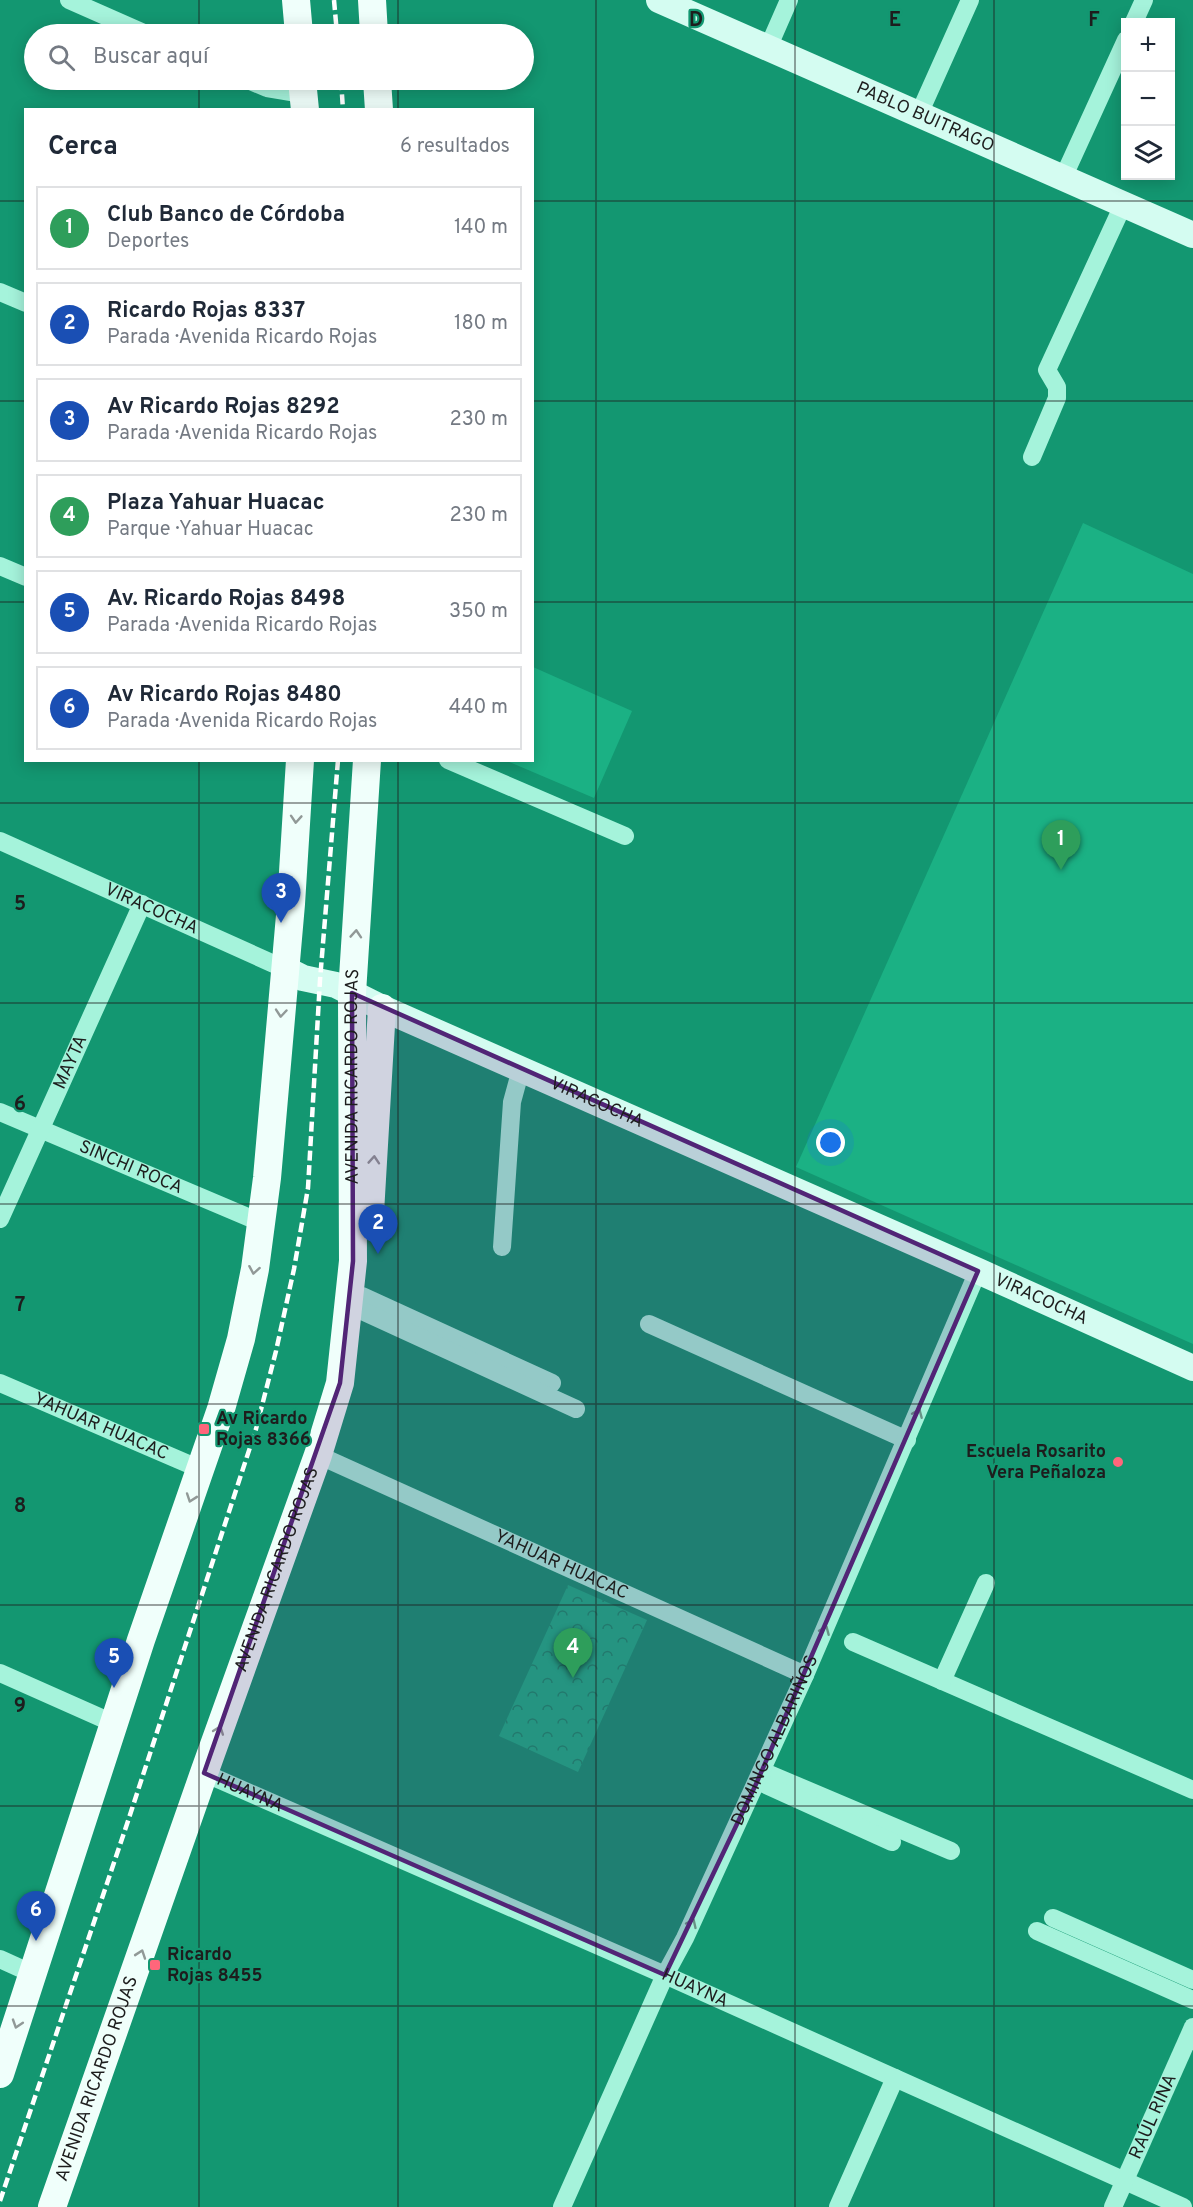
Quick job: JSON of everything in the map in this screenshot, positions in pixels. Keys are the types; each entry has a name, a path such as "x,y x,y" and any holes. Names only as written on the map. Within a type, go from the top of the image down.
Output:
{"main road":[{"path":"296,0 297,24"},
{"path":"372,0 373,24"},
{"name":"PABLO BUITRAGO","path":"658,0 1193,235"},
{"path":"378,90 379,108"},
{"path":"0,2074 141,1640 221,1409 241,1339 262,1223 285,969 300,762"},
{"name":"AVENIDA RICARDO ROJAS","path":"52,2207 318,1455 340,1383 353,1262 352,993 367,762"},
{"name":"VIRACOCHA","path":"285,969 303,978 320,980 352,993 1193,1368"},
{"path":"340,1383 354,1340 361,1303 377,1118 382,1008"}],"street":[{"path":"69,0 123,24"},
{"path":"768,48 789,0"},
{"path":"919,114 970,0"},
{"path":"1136,18 1144,0"},
{"path":"1063,178 1121,49"},
{"path":"279,90 303,94"},
{"path":"1032,457 1057,398 1057,387 1047,370 1123,204"},
{"path":"1,296 24,302"},
{"path":"0,566 24,577"},
{"path":"453,762 625,836"},
{"name":"VIRACOCHA","path":"0,841 285,969"},
{"name":"MAYTA","path":"0,1219 142,904"},
{"path":"502,1247 512,1102 520,1069"},
{"name":"SINCHI ROCA","path":"0,1112 262,1223"},
{"name":"DOMINGO ALBARIÑOS","path":"562,2207 665,1975 685,1938 806,1675 978,1271"},
{"path":"361,1303 552,1383"},
{"path":"361,1303 576,1409"},
{"path":"649,1324 907,1440"},
{"name":"YAHUAR HUACAC","path":"0,1383 200,1468"},
{"name":"YAHUAR HUACAC","path":"318,1455 806,1675"},
{"path":"942,1681 986,1583"},
{"path":"853,1642 1193,1790"},
{"path":"0,1673 115,1724"},
{"name":"HUAYNA","path":"204,1773 665,1975 1183,2207"},
{"path":"760,1776 892,1842"},
{"path":"760,1776 951,1851"},
{"path":"1053,1918 1193,1980"},
{"path":"1037,1931 1193,2000"},
{"path":"0,1959 33,1974"},
{"name":"RAÚL RINA","path":"1113,2207 1193,2027"},
{"path":"838,2207 896,2078"}],"highlighted area":[{"path":"352,993 978,1271 757,1782 665,1975 204,1773 340,1383 353,1261"}],"green space":[{"path":"1083,523 1193,574 1193,1344 796,1167"},
{"path":"534,667 632,711 594,798 509,762 534,762"},
{"path":"568,1585 647,1620 578,1772 499,1736"}],"railway":[{"path":"334,0 336,24"},
{"path":"342,90 343,108"},
{"path":"0,2201 127,1824 256,1429 276,1351 294,1269 308,1188 320,980 338,762"}],"place":[{"name":"Club Banco de Córdoba","path":"1061,870"},
{"name":"Av Ricardo Rojas 8292","path":"281,923"},
{"name":"Ricardo Rojas 8337","path":"378,1254"},
{"name":"Av Ricardo Rojas 8366","path":"204,1429"},
{"name":"Escuela Rosarito Vera Peñaloza","path":"1118,1462"},
{"name":"Plaza Yahuar Huacac","path":"573,1678"},
{"name":"Av. Ricardo Rojas 8498","path":"114,1688"},
{"name":"Av Ricardo Rojas 8480","path":"36,1941"},
{"name":"Ricardo Rojas 8455","path":"155,1965"}]}
